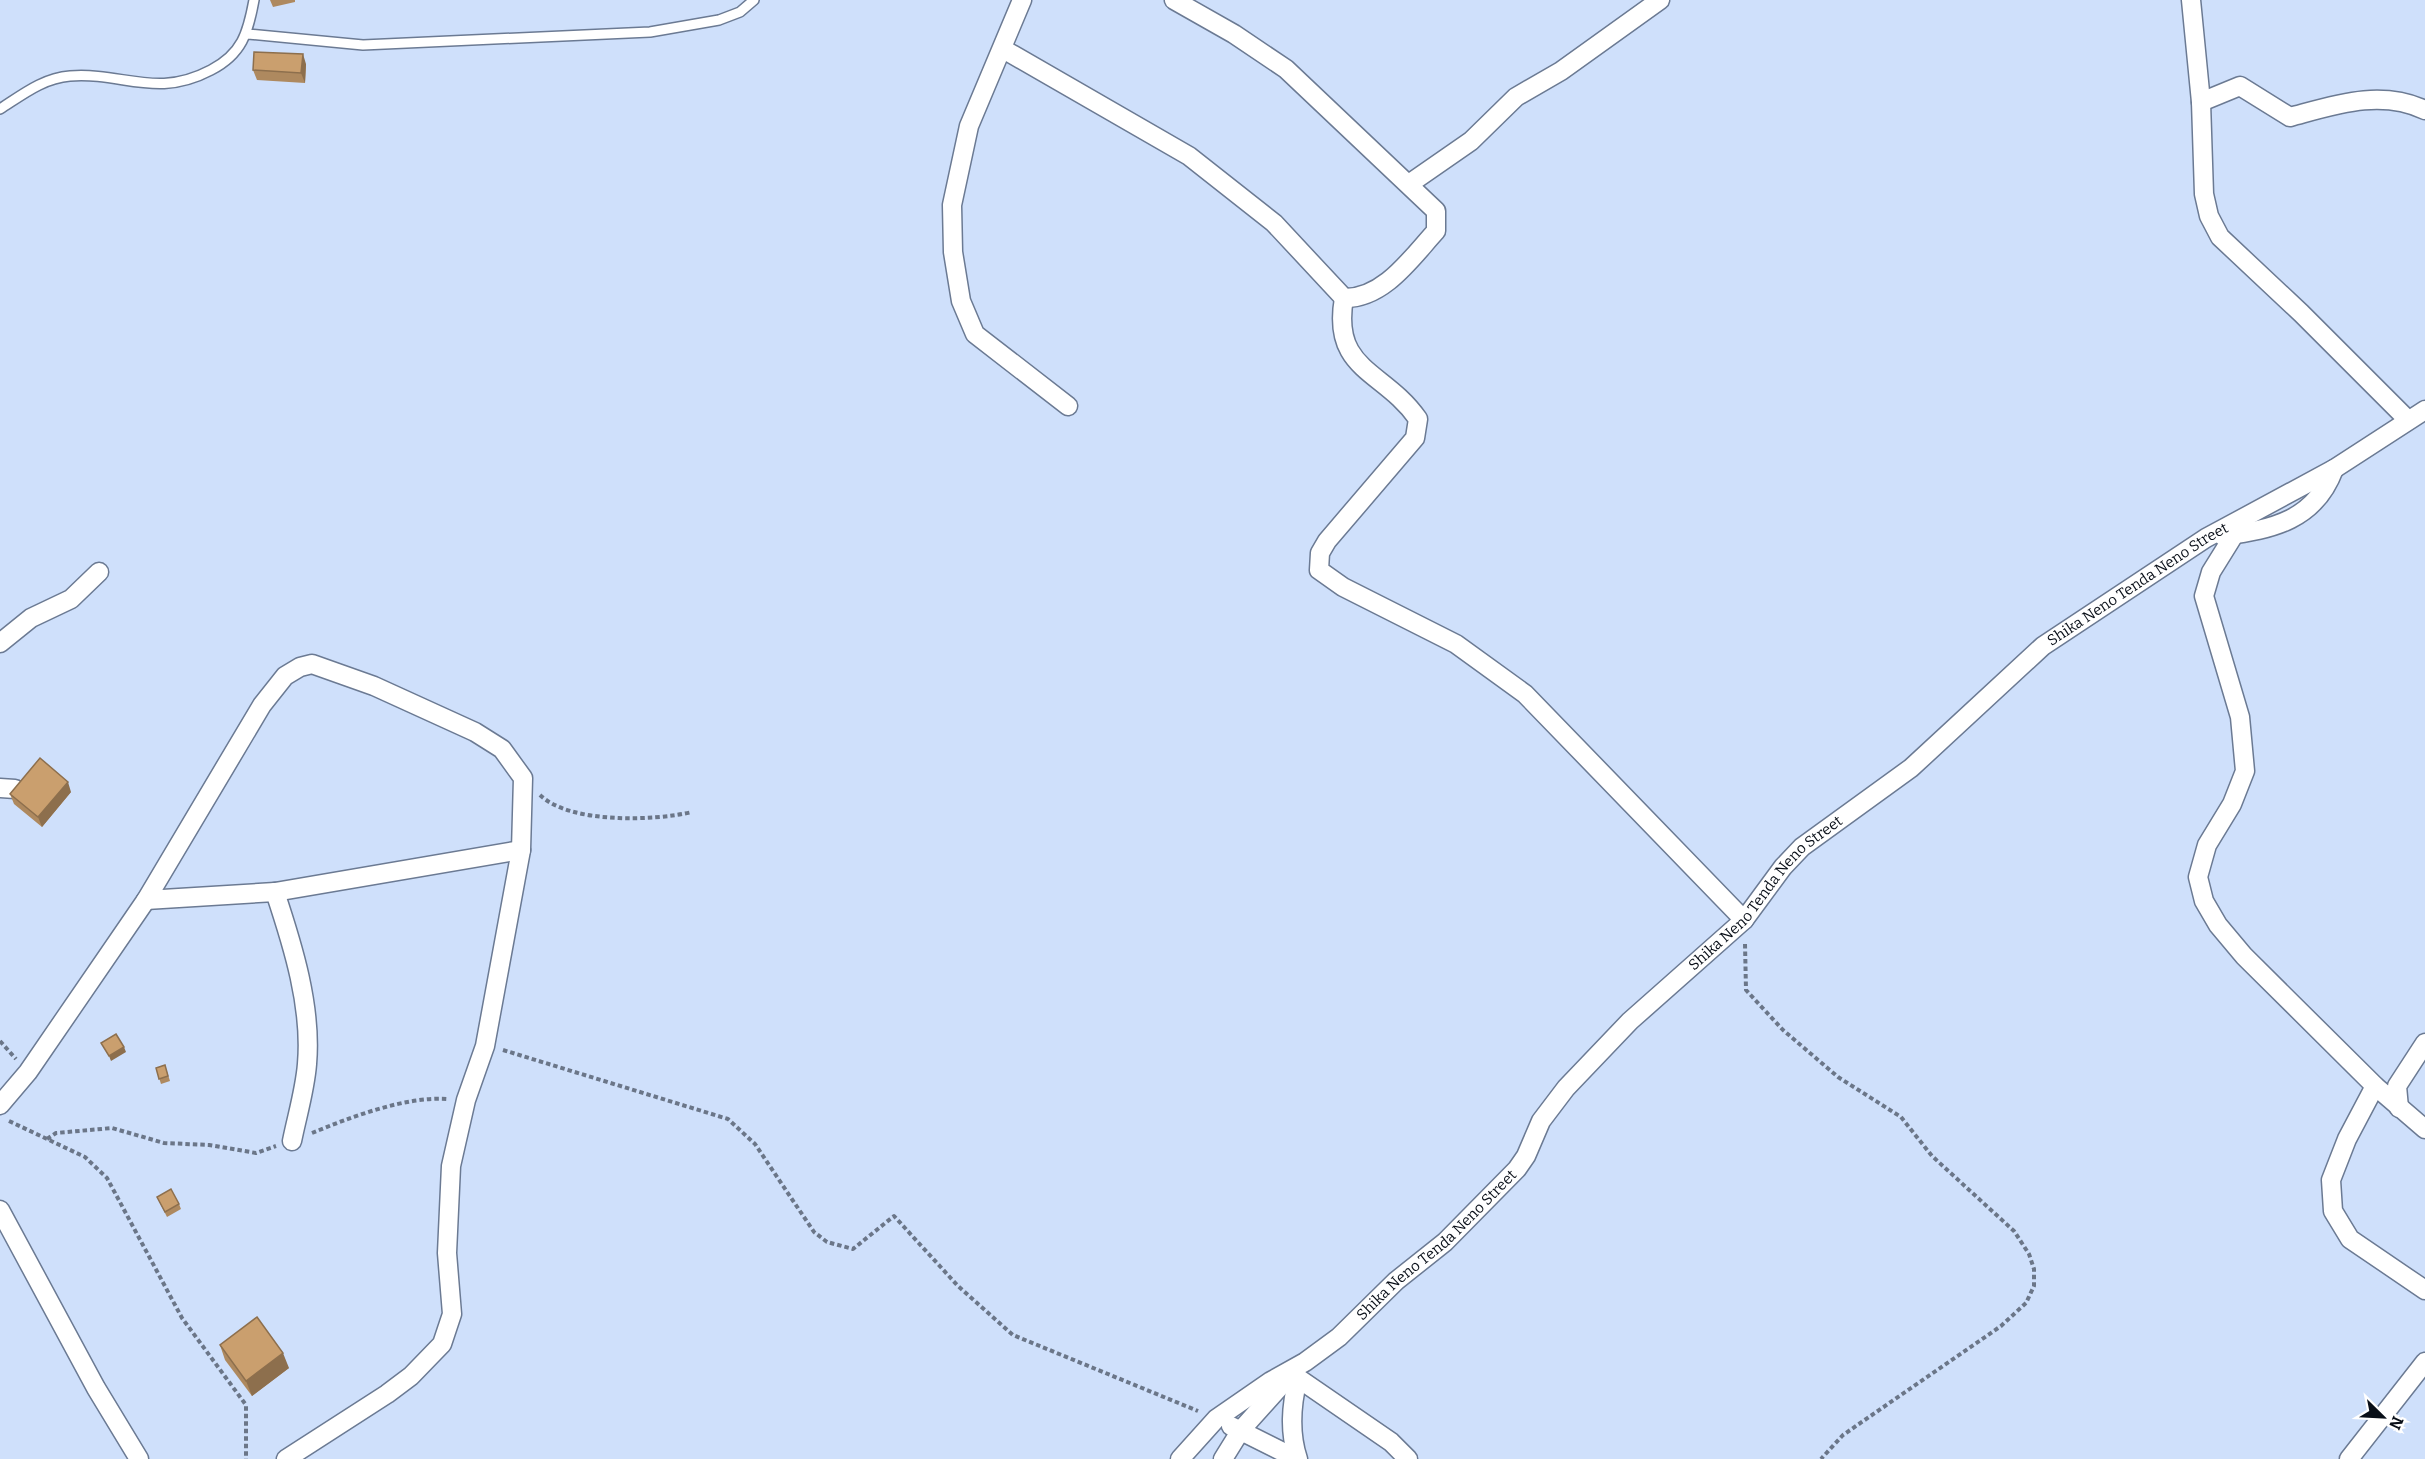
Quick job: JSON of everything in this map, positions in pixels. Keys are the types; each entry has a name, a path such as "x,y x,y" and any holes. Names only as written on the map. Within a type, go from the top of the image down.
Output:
{"street":[{"path":"1022,0 969,126 952,205 953,252 961,301 975,334 1068,406"},
{"path":"1002,49 1189,156 1274,223 1344,298 1359,298 1373,292 1399,272 1436,231 1436,212 1286,69 1234,34 1174,0"},
{"path":"1409,184 1471,141 1515,97 1561,71 1660,0"},
{"path":"2191,0 2201,102 2204,194 2209,216 2220,237 2301,313 2408,420"},
{"path":"2201,102 2240,86 2290,117 2356,99 2385,99 2425,110"},
{"path":"1344,298 1341,334 1350,354 1409,405 1418,419 1414,438 1327,541 1320,554 1319,570 1343,587 1456,644 1525,694 1744,920"},
{"name":"Shika Neno Tenda Neno Street","path":"1180,1459 1216,1419 1271,1381 1298,1372 1339,1337 1396,1281 1445,1242 1522,1163 1541,1121 1566,1088 1630,1021 1744,920 1777,874 1802,847 1911,768 2043,646 2206,538 2334,468 2425,410"},
{"path":"2206,538 2234,535 2291,521 2315,504 2328,486 2334,468"},
{"path":"2234,535 2211,572 2204,596 2240,717 2246,771 2232,804 2207,844 2198,877 2204,901 2218,925 2244,956 2375,1086 2425,1129"},
{"path":"0,643 31,618 71,599 99,572"},
{"path":"0,1105 28,1072 146,900 262,705 285,676 300,667 312,664 374,686 475,732 502,749 523,778 521,850 485,1046 466,1100 451,1167 447,1253 452,1314 442,1344 411,1376 286,1459"},
{"path":"146,900 275,892 521,850"},
{"path":"275,892 289,934 306,1019 307,1064 292,1141"},
{"path":"2399,1108 2397,1086 2425,1043"},
{"path":"2375,1086 2347,1139 2331,1180 2333,1211 2350,1239 2425,1290"},
{"path":"0,1210 96,1388 139,1459"},
{"path":"2351,1458 2425,1362"},
{"path":"1223,1459 1241,1430 1298,1372"},
{"path":"1298,1372 1293,1399 1291,1438 1298,1459"},
{"path":"1298,1372 1391,1442 1408,1459"},
{"path":"1216,1419 1298,1459"}],"lane":[{"path":"0,109 42,82 71,76 167,85 190,81 226,63 248,34 254,0"},
{"path":"248,34 363,45 650,32 719,20 740,12 754,0"}],"path":[{"path":"523,778 544,798 558,807 602,817 662,819 692,812"},
{"path":"1744,920 1746,990 1783,1030 1838,1077 1901,1117 1932,1156 2014,1231 2029,1254 2034,1269 2034,1286 2026,1303 2001,1326 1843,1435 1821,1459"},
{"path":"485,1046 728,1119 755,1144 814,1232 827,1242 853,1248 894,1216 958,1286 1013,1335 1216,1419"},
{"path":"46,1140 56,1133 112,1128 164,1143 209,1145 256,1153 352,1117 432,1098 466,1100"},
{"path":"0,1116 85,1157 107,1178 182,1318 246,1405 246,1459"}],"building":[{"path":"254,52 303,54 301,73 253,70"},
{"path":"40,758 68,782 38,817 10,794"},
{"path":"116,1034 124,1047 109,1056 101,1043"},
{"path":"165,1065 168,1076 159,1079 156,1068"},
{"path":"171,1189 179,1204 165,1212 157,1197"},
{"path":"257,1317 283,1353 246,1381 220,1345"}]}
